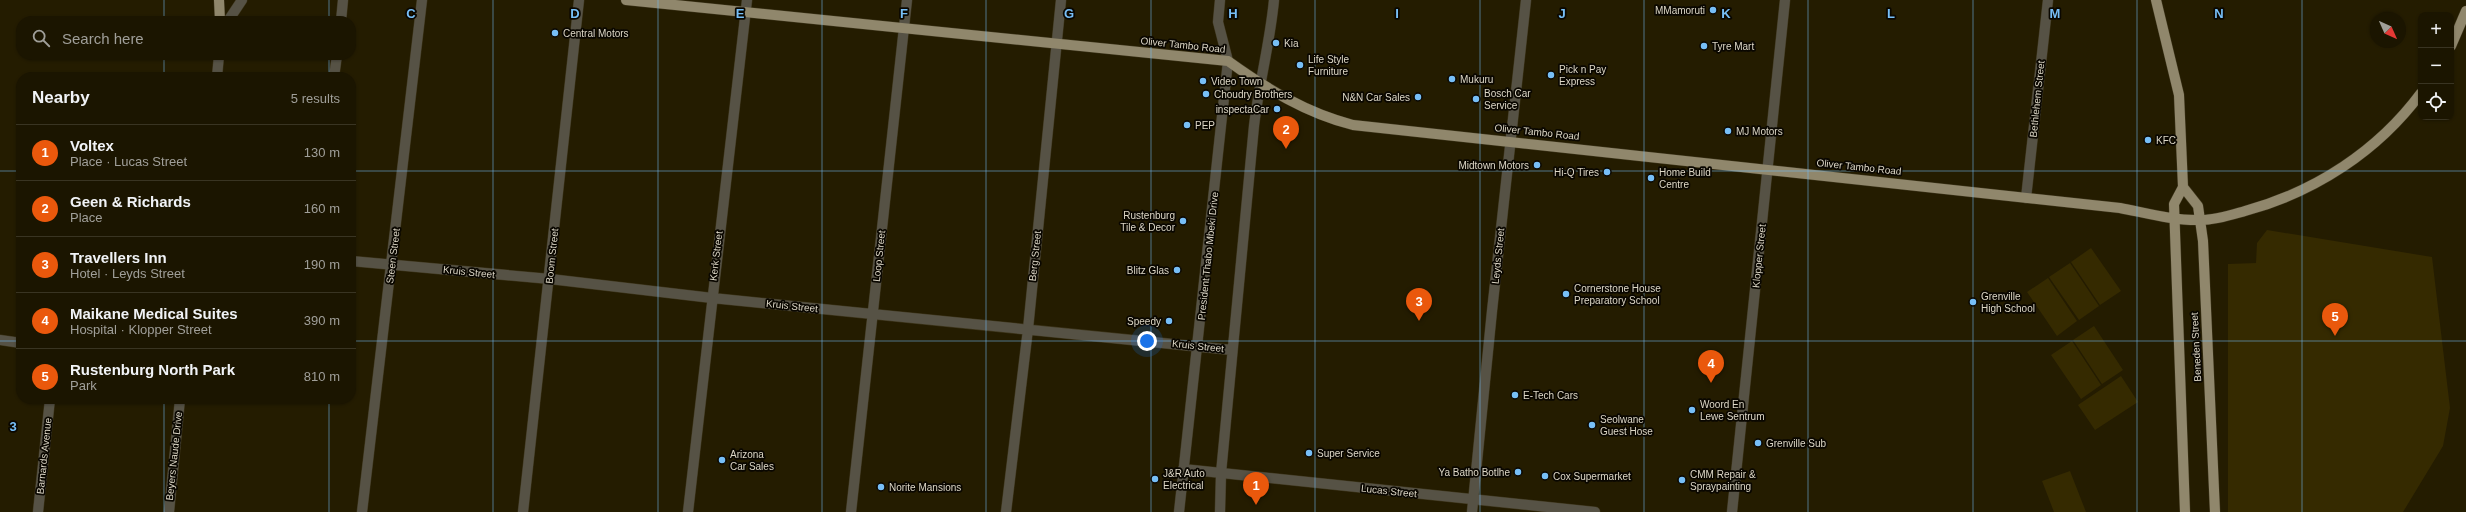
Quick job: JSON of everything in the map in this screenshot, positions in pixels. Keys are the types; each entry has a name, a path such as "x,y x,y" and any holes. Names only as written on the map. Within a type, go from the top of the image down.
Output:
{"main road":[{"path":"219,0 220,16"},
{"name":"Oliver Tambo Road","path":"626,0 1228,61 1259,86 1311,112 1353,125 2120,208 2176,218 2201,220 2249,210 2281,200 2310,187 2376,143 2405,115 2418,97"},
{"name":"Beneden Street","path":"2156,0 2179,95 2183,187 2174,204 2176,218 2185,512"},
{"path":"2454,39 2466,11"},
{"name":"Beneden Street","path":"2183,187 2198,206 2201,220 2215,512"}],"street":[{"path":"231,16 242,0"},
{"path":"341,16 343,0"},
{"name":"Steen Street","path":"362,512 422,0"},
{"name":"Boom Street","path":"523,512 550,279 579,0"},
{"name":"Kerk Street","path":"688,512 747,0"},
{"name":"Loop Street","path":"850,512 907,0"},
{"name":"Berg Street","path":"1006,512 1028,329 1061,0"},
{"name":"President Thabo Mbeki Drive","path":"1178,511 1198,346 1228,61 1218,22 1220,0"},
{"path":"1220,512 1221,473 1232,350 1259,86 1267,56 1274,0"},
{"name":"Leyds Street","path":"1472,512 1526,0"},
{"name":"Klopper Street","path":"1732,512 1786,0"},
{"name":"Bethlehem Street","path":"2026,198 2048,0"},
{"path":"217,72 219,60"},
{"path":"334,72 336,60"},
{"name":"Kruis Street","path":"356,261 550,279 712,298 1232,350"},
{"path":"0,340 16,342"},
{"name":"Barnards Avenue","path":"38,512 49,404"},
{"name":"Beyers Naude Drive","path":"168,512 179,404"},
{"name":"Lucas Street","path":"1183,470 1595,512"}],"shaded area":[{"path":"2267,230 2432,257 2450,408 2443,446 2403,512 2228,512 2228,264 2256,263 2257,243"},
{"path":"2091,248 2121,291 2100,305 2071,262"},
{"path":"2070,263 2099,306 2079,320 2049,277"},
{"path":"2048,278 2077,321 2057,336 2027,292"},
{"path":"2094,326 2123,370 2102,384 2073,340"},
{"path":"2072,341 2101,385 2081,399 2051,355"},
{"path":"2121,376 2138,402 2095,430 2078,405"},
{"path":"2070,471 2086,512 2054,512 2042,481"}],"place":[{"name":"MMamoruti","path":"1713,10"},
{"name":"Central Motors","path":"555,33"},
{"name":"Kia","path":"1276,43"},
{"name":"Tyre Mart","path":"1704,46"},
{"name":"Life Style Furniture","path":"1300,65"},
{"name":"Pick n Pay Express","path":"1551,75"},
{"name":"Mukuru","path":"1452,79"},
{"name":"Video Town","path":"1203,81"},
{"name":"Choudry Brothers","path":"1206,94"},
{"name":"N&N Car Sales","path":"1418,97"},
{"name":"Bosch Car Service","path":"1476,99"},
{"name":"inspectaCar","path":"1277,109"},
{"name":"PEP","path":"1187,125"},
{"name":"MJ Motors","path":"1728,131"},
{"name":"KFC","path":"2148,140"},
{"name":"Geen & Richards","path":"1286,149"},
{"name":"Midtown Motors","path":"1537,165"},
{"name":"Hi-Q Tires","path":"1607,172"},
{"name":"Home Build Centre","path":"1651,178"},
{"name":"Rustenburg Tile & Decor","path":"1183,221"},
{"name":"Blitz Glas","path":"1177,270"},
{"name":"Cornerstone House Preparatory School","path":"1566,294"},
{"name":"Grenville High School","path":"1973,302"},
{"name":"Speedy","path":"1169,321"},
{"name":"Travellers Inn","path":"1419,321"},
{"name":"Rustenburg North Park","path":"2335,336"},
{"name":"Maikane Medical Suites","path":"1711,383"},
{"name":"E-Tech Cars","path":"1515,395"},
{"name":"Woord En Lewe Sentrum","path":"1692,410"},
{"name":"Seolwane Guest Hose","path":"1592,425"},
{"name":"Grenville Sub","path":"1758,443"},
{"name":"Super Service","path":"1309,453"},
{"name":"Arizona Car Sales","path":"722,460"},
{"name":"Ya Batho Botlhe","path":"1518,472"},
{"name":"Cox Supermarket","path":"1545,476"},
{"name":"J&R Auto Electrical","path":"1155,479"},
{"name":"CMM Repair & Spraypainting","path":"1682,480"},
{"name":"Norite Mansions","path":"881,487"},
{"name":"Voltex","path":"1256,505"}]}
